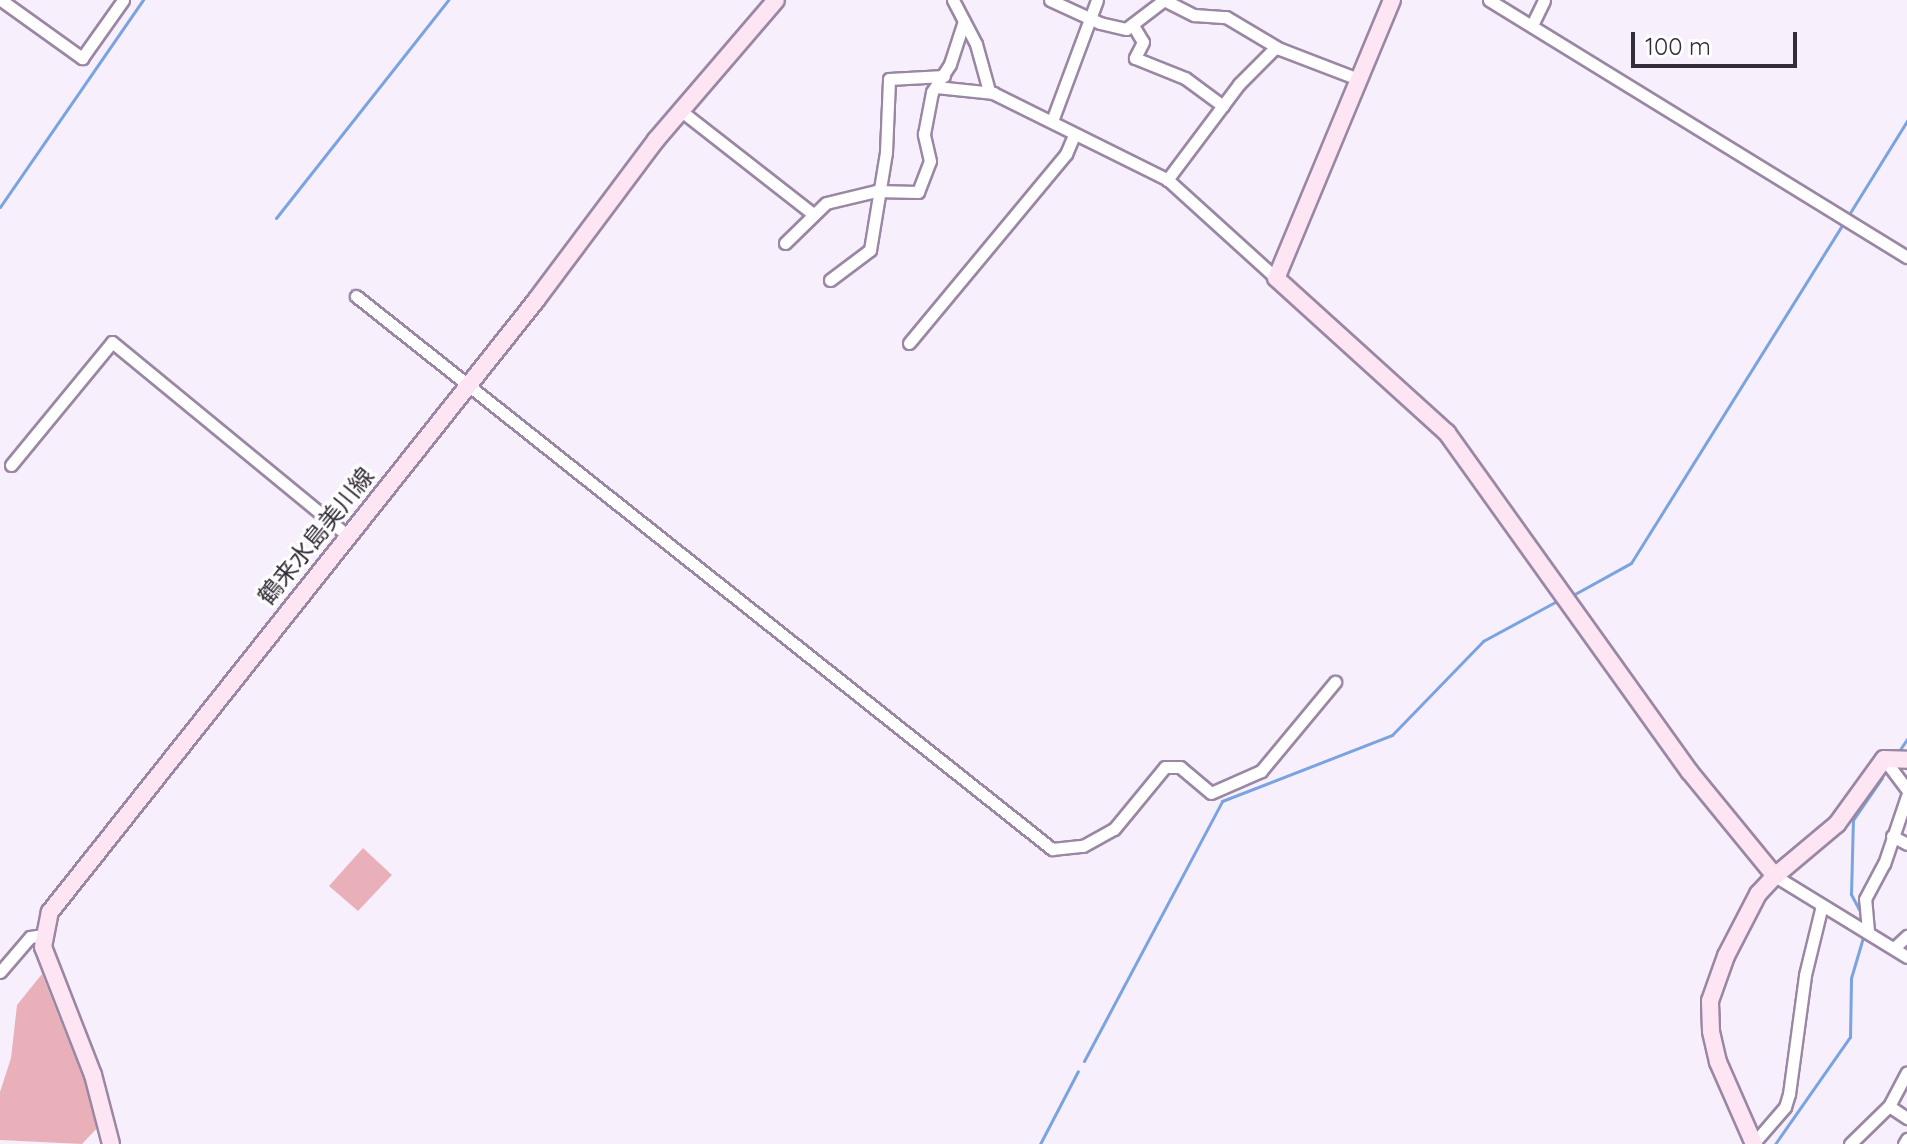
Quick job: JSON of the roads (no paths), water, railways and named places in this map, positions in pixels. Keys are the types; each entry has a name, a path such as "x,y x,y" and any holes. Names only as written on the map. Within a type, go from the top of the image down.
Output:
{"street":[{"path":"1,0 82,58 123,0"},
{"name":"鶴来水島美川線","path":"42,935 44,922 66,890 467,386 680,110 776,0"},
{"path":"953,0 976,44 981,75 994,93"},
{"path":"1050,0 1111,27 1134,27 1166,1 1194,15 1226,17 1276,47 1358,79"},
{"path":"1052,121 1097,0"},
{"path":"1276,278 1392,0"},
{"path":"1489,0 1533,23 1907,257"},
{"path":"1533,23 1544,0"},
{"path":"785,243 812,213 826,203 882,191 913,195 926,178 930,161 924,134 936,87 944,76 964,21"},
{"path":"1134,27 1143,42 1135,58 1185,78 1223,106"},
{"path":"1167,180 1223,106 1276,47"},
{"path":"830,280 870,250 882,191 889,79 944,76"},
{"path":"936,87 994,93 1167,180 1447,433 1689,771 1775,876 1907,957"},
{"path":"680,110 812,213"},
{"path":"909,343 1066,154 1074,135"},
{"path":"356,296 1052,849 1083,846 1114,829 1165,767 1180,767 1211,793 1261,771 1335,682"},
{"path":"11,465 112,342 348,536"},
{"path":"1822,905 1785,1107 1754,1144 1718,1062 1710,1001 1758,894 1837,824 1884,759"},
{"path":"1884,759 1907,760"},
{"path":"1868,931 1865,899 1907,793 1884,759"},
{"path":"1892,836 1907,844"},
{"path":"0,972 30,937 42,935 56,986 93,1075 111,1144"},
{"path":"1894,948 1907,936"},
{"path":"1850,1144 1889,1106 1907,1072"},
{"path":"1889,1106 1907,1118"}],"waterway":[{"path":"0,207 143,0"},
{"path":"276,218 448,0"},
{"path":"1848,216 1907,121"},
{"path":"1573,595 1631,563 1844,222"},
{"path":"1084,1061 1222,801 1392,735 1483,641 1557,601"},
{"path":"1899,751 1907,739"},
{"path":"1862,915 1851,894 1853,820 1882,778"},
{"path":"1775,1144 1850,1037 1851,978 1864,934"},
{"path":"1040,1144 1078,1071"}]}
